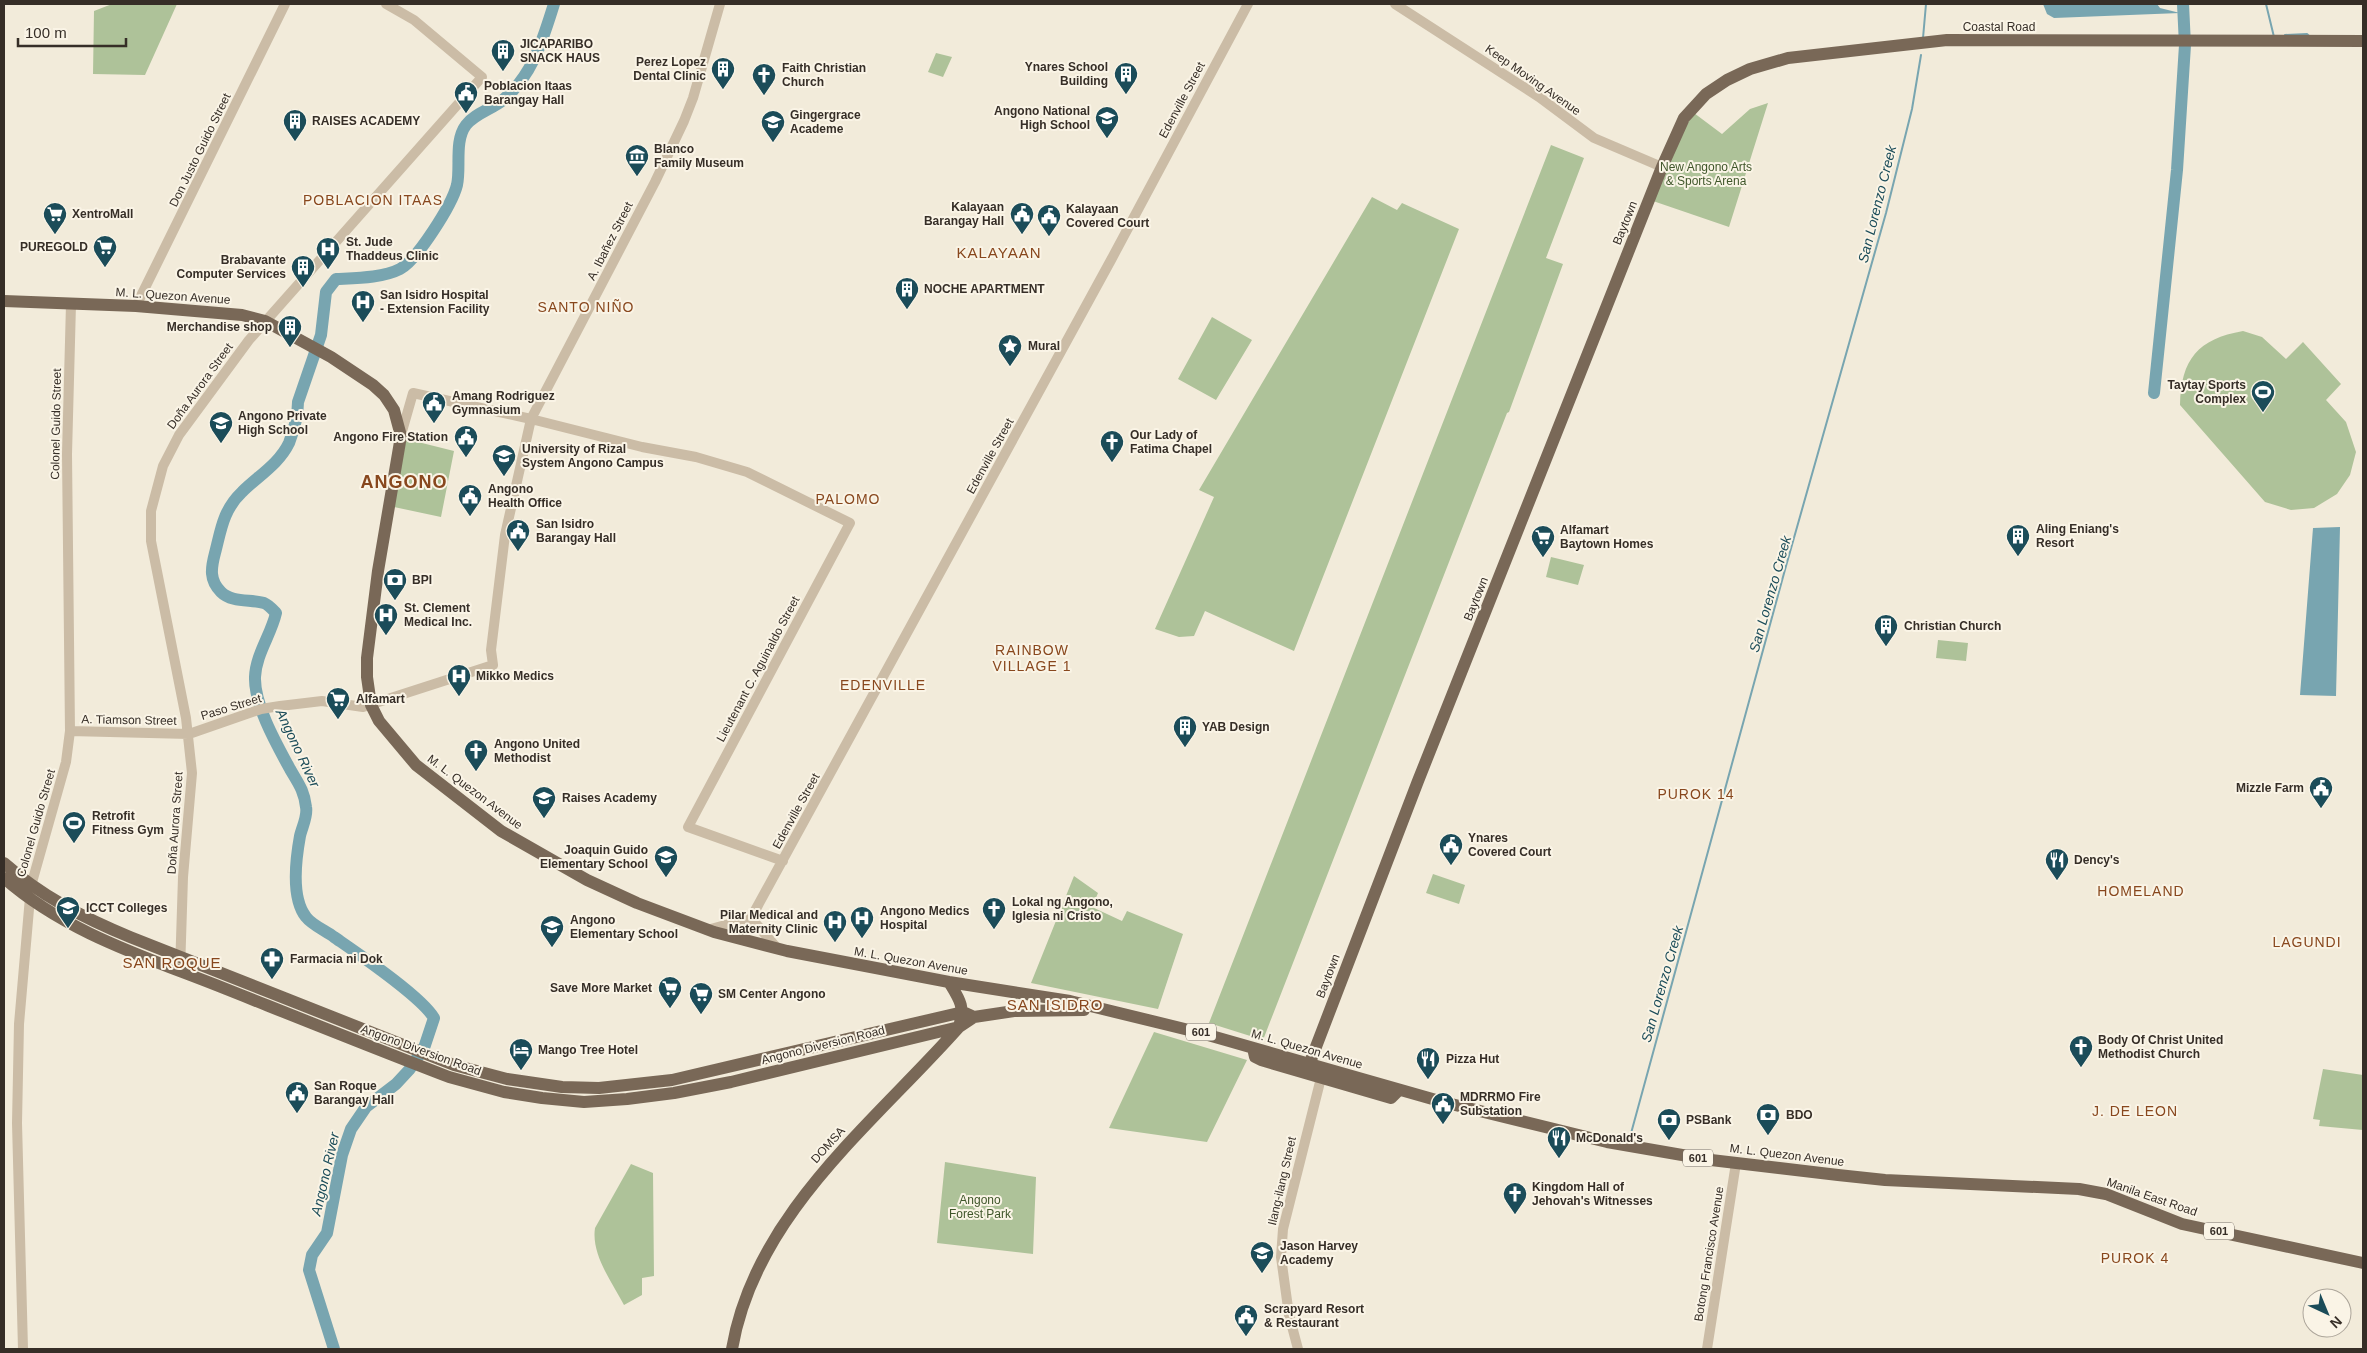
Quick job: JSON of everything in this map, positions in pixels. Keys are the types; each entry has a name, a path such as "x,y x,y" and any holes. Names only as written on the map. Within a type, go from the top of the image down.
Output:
{"main road":[{"name":"Coastal Road","path":"1671,144 1684,118 1706,94 1727,80 1775,61 1947,40 2363,41"},
{"name":"Baytown","path":"1309,1065 1422,772 1671,144"},
{"name":"M. L. Quezon Avenue","path":"4,301 136,306 242,315 265,321 310,345 373,385 384,395 394,410 401,436 378,572 367,658 366,676 371,705 379,721 416,765 501,831 587,880 682,922 777,948 948,982 1046,996 1183,1028 1399,1090 1588,1138 1736,1163 1885,1180 2079,1189"},
{"name":"Angono Diversion Road","path":"4,863 31,893"},
{"name":"Angono Diversion Road","path":"4,878 31,893 180,964 396,1050 504,1092 578,1102 627,1099 674,1093 968,1014 1026,1010 1106,1010"},
{"path":"948,982 968,1014"},
{"name":"DOMSA","path":"732,1349 742,1304 753,1280 772,1243 808,1190 835,1156 959,1027 968,1014"},
{"name":"Angono Diversion Road","path":"451,1071 551,1086 579,1088 632,1086 672,1080 876,1040 959,1027"},
{"path":"1253,1048 1255,1057 1261,1060 1391,1098 1399,1090"},
{"path":"504,1092 507,1079"},
{"path":"578,1102 579,1088"},
{"name":"Manila East Road","path":"2079,1189 2115,1198 2182,1224 2363,1263"}],"street":[{"name":"Don Justo Guido Street","path":"136,306 285,4"},
{"name":"Doña Aurora Street","path":"180,964 183,877 192,782 188,734 151,541 151,511 163,466 179,435 265,321 395,178 482,77 414,20 386,4"},
{"name":"A. Ibañez Street","path":"493,665 490,650 505,534 531,419 662,168 684,122 693,98 720,4"},
{"name":"Edenville Street","path":"751,918 1248,4"},
{"name":"Keep Moving Avenue","path":"1395,4 1539,97 1594,138 1662,167"},
{"name":"Colonel Guido Street","path":"23,1349 17,1066 31,893 66,761 70,731 68,411 71,304"},
{"path":"401,436 413,393 531,419"},
{"name":"Lieutenant C. Aguinaldo Street","path":"531,419 642,447 696,457 748,472 850,523 688,827 783,861"},
{"name":"Paso Street","path":"188,734 262,709 322,701 355,707 371,705 493,665"},
{"name":"A. Tiamson Street","path":"70,731 188,734"},
{"path":"706,930 751,918 777,948"},
{"name":"Ilang-ilang Street","path":"1298,1349 1289,1315 1281,1256 1283,1229 1322,1078"},
{"name":"Botong Francisco Avenue","path":"1707,1349 1736,1163"}],"green space":[{"path":"112,4 177,4 145,75 93,74 94,11"},
{"path":"936,53 952,57 943,77 928,72"},
{"name":"New Angono Arts & Sports Arena","path":"1768,103 1729,227 1653,201 1684,129 1694,113 1722,134 1750,109"},
{"path":"1551,145 1584,158 1546,258 1563,264 1509,412 1263,1040 1209,1023"},
{"path":"1372,197 1397,210 1402,203 1459,229 1294,651 1205,611 1194,636 1179,637 1155,629 1214,497 1199,490"},
{"path":"1212,317 1252,340 1216,400 1178,379"},
{"name":"Taytay Sports Complex","path":"2243,331 2262,337 2286,359 2303,342 2341,384 2326,400 2346,422 2356,452 2350,475 2337,494 2314,508 2291,510 2265,502 2180,405 2184,375 2195,354 2214,339"},
{"path":"406,439 454,451 441,517 394,507"},
{"path":"1551,557 1584,565 1578,585 1546,577"},
{"path":"1938,640 1968,643 1966,661 1936,658"},
{"path":"1433,874 1465,885 1459,904 1426,893"},
{"path":"1074,876 1098,893 1092,907 1122,921 1127,911 1183,934 1158,1009 1031,983"},
{"path":"1154,1032 1247,1060 1207,1142 1109,1128"},
{"path":"2323,1069 2363,1075 2363,1130 2319,1126 2320,1120 2313,1119"},
{"name":"Angono Forest Park","path":"945,1162 1036,1177 1033,1254 937,1243"},
{"path":"631,1164 653,1173 654,1276 642,1278 642,1295 624,1305 599,1258 596,1248 595,1228"}],"water":[{"path":"2043,4 2157,4 2160,8 2180,13 2054,18 2047,14"},
{"path":"2340,527 2336,696 2300,695 2313,528"}],"waterway":[{"name":"Angono River","path":"334,1349 309,1270 312,1255 327,1233 342,1155 351,1129 366,1107 396,1084 409,1070 424,1048 434,1018 403,987 358,953 312,923 301,909 296,889 296,866 300,836 306,814 305,801 300,787 262,712 258,700 255,677 258,660 276,613 264,603 231,598 221,592 214,583 212,574 213,564 221,528 231,506 242,492 274,464 289,443 298,402 321,335 326,292 336,279 369,277 400,269 407,264 424,244 454,194 458,178 459,146 462,131 469,121 503,100 522,79 536,56 554,4"},
{"name":"San Lorenzo Creek","path":"1923,38 1926,4"},
{"path":"2154,393 2177,170 2185,45 2183,4"},
{"path":"2266,4 2274,37"},
{"path":"2285,35 2307,34 2309,36"},
{"name":"San Lorenzo Creek","path":"1630,1137 1786,566 1886,213 1912,109 1921,55"}],"place":[{"name":"JICAPARIBO SNACK HAUS","path":"503,72"},
{"name":"Perez Lopez Dental Clinic","path":"723,90"},
{"name":"Ynares School Building","path":"1126,95"},
{"name":"Faith Christian Church","path":"764,96"},
{"name":"Poblacion Itaas Barangay Hall","path":"466,114"},
{"name":"Angono National High School","path":"1107,139"},
{"name":"RAISES ACADEMY","path":"295,142"},
{"name":"Gingergrace Academe","path":"773,143"},
{"name":"Blanco Family Museum","path":"637,177"},
{"name":"XentroMall","path":"55,235"},
{"name":"Kalayaan Barangay Hall","path":"1022,235"},
{"name":"Kalayaan Covered Court","path":"1049,237"},
{"name":"PUREGOLD","path":"105,268"},
{"name":"St. Jude Thaddeus Clinic","path":"328,270"},
{"name":"Brabavante Computer Services","path":"303,288"},
{"name":"NOCHE APARTMENT","path":"907,310"},
{"name":"San Isidro Hospital - Extension Facility","path":"363,323"},
{"name":"Merchandise shop","path":"290,348"},
{"name":"Mural","path":"1010,367"},
{"name":"Taytay Sports Complex","path":"2263,413"},
{"name":"Amang Rodriguez Gymnasium","path":"434,424"},
{"name":"Angono Private High School","path":"221,444"},
{"name":"Angono Fire Station","path":"466,458"},
{"name":"Our Lady of Fatima Chapel","path":"1112,463"},
{"name":"University of Rizal System Angono Campus","path":"504,477"},
{"name":"Angono Health Office","path":"470,517"},
{"name":"San Isidro Barangay Hall","path":"518,552"},
{"name":"Aling Eniang's Resort","path":"2018,557"},
{"name":"Alfamart Baytown Homes","path":"1543,558"},
{"name":"BPI","path":"395,601"},
{"name":"St. Clement Medical Inc.","path":"386,636"},
{"name":"Christian Church","path":"1886,647"},
{"name":"Mikko Medics","path":"459,697"},
{"name":"Alfamart","path":"338,720"},
{"name":"YAB Design","path":"1185,748"},
{"name":"Angono United Methodist","path":"476,772"},
{"name":"Mizzle Farm","path":"2321,809"},
{"name":"Raises Academy","path":"544,819"},
{"name":"Retrofit Fitness Gym","path":"74,844"},
{"name":"Ynares Covered Court","path":"1451,866"},
{"name":"Joaquin Guido Elementary School","path":"666,878"},
{"name":"Dency's","path":"2057,881"},
{"name":"ICCT Colleges","path":"68,929"},
{"name":"Lokal ng Angono, Iglesia ni Cristo","path":"994,930"},
{"name":"Angono Medics Hospital","path":"862,939"},
{"name":"Pilar Medical and Maternity Clinic","path":"835,943"},
{"name":"Angono Elementary School","path":"552,948"},
{"name":"Farmacia ni Dok","path":"272,980"},
{"name":"Save More Market","path":"670,1009"},
{"name":"SM Center Angono","path":"701,1015"},
{"name":"Body Of Christ United Methodist Church","path":"2081,1068"},
{"name":"Mango Tree Hotel","path":"521,1071"},
{"name":"Pizza Hut","path":"1428,1080"},
{"name":"San Roque Barangay Hall","path":"297,1114"},
{"name":"MDRRMO Fire Substation","path":"1443,1125"},
{"name":"BDO","path":"1768,1136"},
{"name":"PSBank","path":"1669,1141"},
{"name":"McDonald's","path":"1559,1159"},
{"name":"Kingdom Hall of Jehovah's Witnesses","path":"1515,1215"},
{"name":"Jason Harvey Academy","path":"1262,1274"},
{"name":"Scrapyard Resort & Restaurant","path":"1246,1337"}],"district":[{"name":"POBLACION ITAAS","path":"373,200"},
{"name":"KALAYAAN","path":"999,252"},
{"name":"SANTO NIÑO","path":"586,307"},
{"name":"ANGONO","path":"404,482"},
{"name":"PALOMO","path":"848,499"},
{"name":"RAINBOW VILLAGE 1","path":"1032,658"},
{"name":"EDENVILLE","path":"883,685"},
{"name":"PUROK 14","path":"1696,794"},
{"name":"HOMELAND","path":"2141,891"},
{"name":"LAGUNDI","path":"2307,942"},
{"name":"SAN ROQUE","path":"172,962"},
{"name":"SAN ISIDRO","path":"1055,1004"},
{"name":"J. DE LEON","path":"2135,1111"},
{"name":"PUROK 4","path":"2135,1258"}]}
